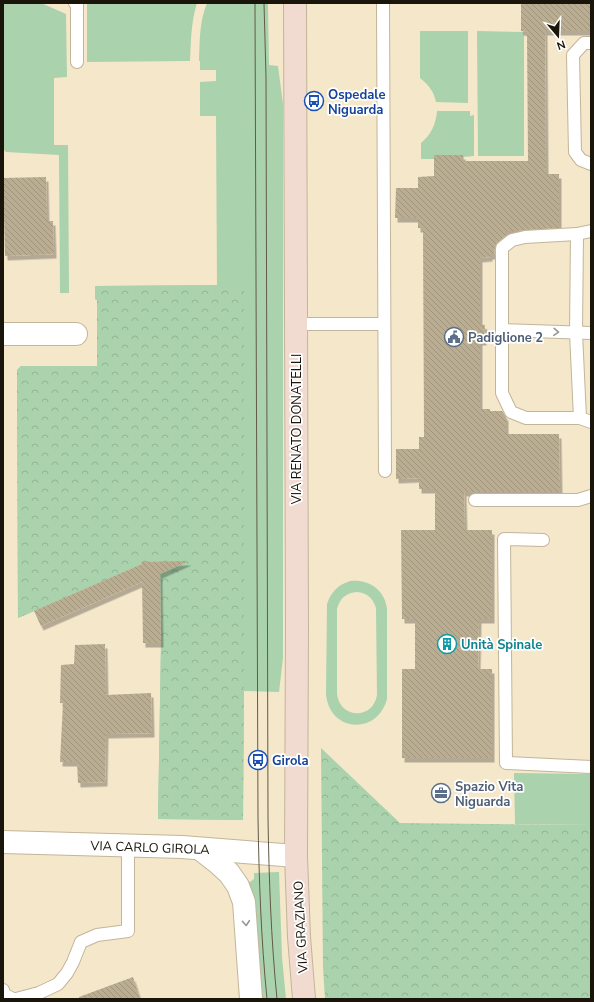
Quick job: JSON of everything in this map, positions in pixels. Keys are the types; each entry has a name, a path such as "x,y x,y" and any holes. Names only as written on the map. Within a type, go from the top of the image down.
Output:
{"main road":[{"name":"VIA RENATO DONATELLI","path":"295,3 296,856"},
{"name":"VIA GRAZIANO","path":"296,856 304,999"}],"street":[{"path":"3,334 76,334"},
{"name":"VIA CARLO GIROLA","path":"3,842 200,848 296,856"},
{"path":"200,848 229,873 238,886 244,902 251,999"}],"lane":[{"path":"75,3 77,9 77,62"},
{"path":"383,3 385,471"},
{"path":"591,43 584,43 573,55 575,152 580,160 591,164"},
{"path":"576,234 576,333 585,420 526,418 511,412 502,393 502,248 512,240 525,237 576,234 591,231"},
{"path":"296,324 384,324"},
{"path":"503,330 591,333"},
{"path":"475,500 578,500 591,496"},
{"path":"543,540 504,539 506,763 591,767"},
{"path":"16,999 39,993 58,984 70,968 81,942 97,935 128,931 128,846"},
{"path":"3,990 4,994 12,999"}],"green space":[{"path":"3,3 41,3 66,14 67,77 54,78 54,145 68,145 69,293 60,293 59,155 6,152 3,149"},
{"path":"87,3 197,3 192,24 190,61 87,62"},
{"path":"207,3 268,3 269,65 278,66 283,104 283,658 279,692 244,691 243,820 158,819 161,643 160,562 142,562 142,564 18,618 17,370 21,366 97,366 97,300 95,299 95,286 217,285 216,116 200,116 200,82 216,81 216,70 200,70 200,32"},
{"path":"420,31 468,31 468,103 436,102 431,89 420,78"},
{"path":"477,31 524,32 524,156 478,156"},
{"path":"437,111 470,111 470,116 474,115 474,156 463,157 463,155 434,159 421,159 421,143 432,129"},
{"path":"244,285 243,820 158,819 161,643 160,562 142,562 142,564 18,618 17,370 21,366 97,366 97,300 95,299 95,286"},
{"path":"350,581 357,581 370,584 375,587 383,596 387,609 387,699 382,711 374,719 364,724 354,725 344,722 335,716 329,707 326,694 327,604 336,590","holes":["357,592 367,595 373,601 376,608 377,695 374,703 369,709 357,713 350,712 344,708 339,702 337,694 337,609 344,597"]},
{"path":"321,748 400,823 591,825 591,999 325,999 323,967"},
{"path":"514,773 591,774 591,825 515,824"},
{"path":"279,872 282,957 286,999 258,999 247,884 254,879 254,873"}],"building":[{"path":"521,3 591,3 591,31 545,31 546,174 559,174 559,228 505,231 505,236 495,245 494,255 480,258 480,324 485,325 484,341 480,341 480,409 502,411 506,417 506,434 559,434 560,492 464,492 465,530 492,530 492,619 479,619 478,669 492,669 492,758 402,758 402,669 415,669 415,619 402,619 401,530 435,530 435,489 419,489 419,478 396,479 396,449 419,449 419,437 424,437 423,228 418,228 418,218 395,218 396,188 418,188 418,177 434,176 434,155 463,155 464,161 528,161 527,32 521,31"},
{"path":"46,177 47,221 53,221 54,254 5,256 3,178"},
{"path":"189,561 160,574 161,643 143,643 142,582 41,626 34,611 142,564 142,562"},
{"path":"105,644 106,695 151,693 152,733 106,734 105,782 78,783 77,762 60,762 63,703 60,703 61,665 74,664 75,645"},
{"path":"133,977 140,999 80,999 79,997"}],"tram line":[{"path":"255,3 258,818 263,954 267,999"},
{"path":"264,3 266,77 268,818 273,954 277,999"}],"place":[{"name":"Ospedale Niguarda","path":"314,101"},
{"name":"Padiglione 2","path":"454,337"},
{"name":"Unità Spinale","path":"447,644"},
{"name":"Girola","path":"258,760"},
{"name":"Spazio Vita Niguarda","path":"441,793"}]}
